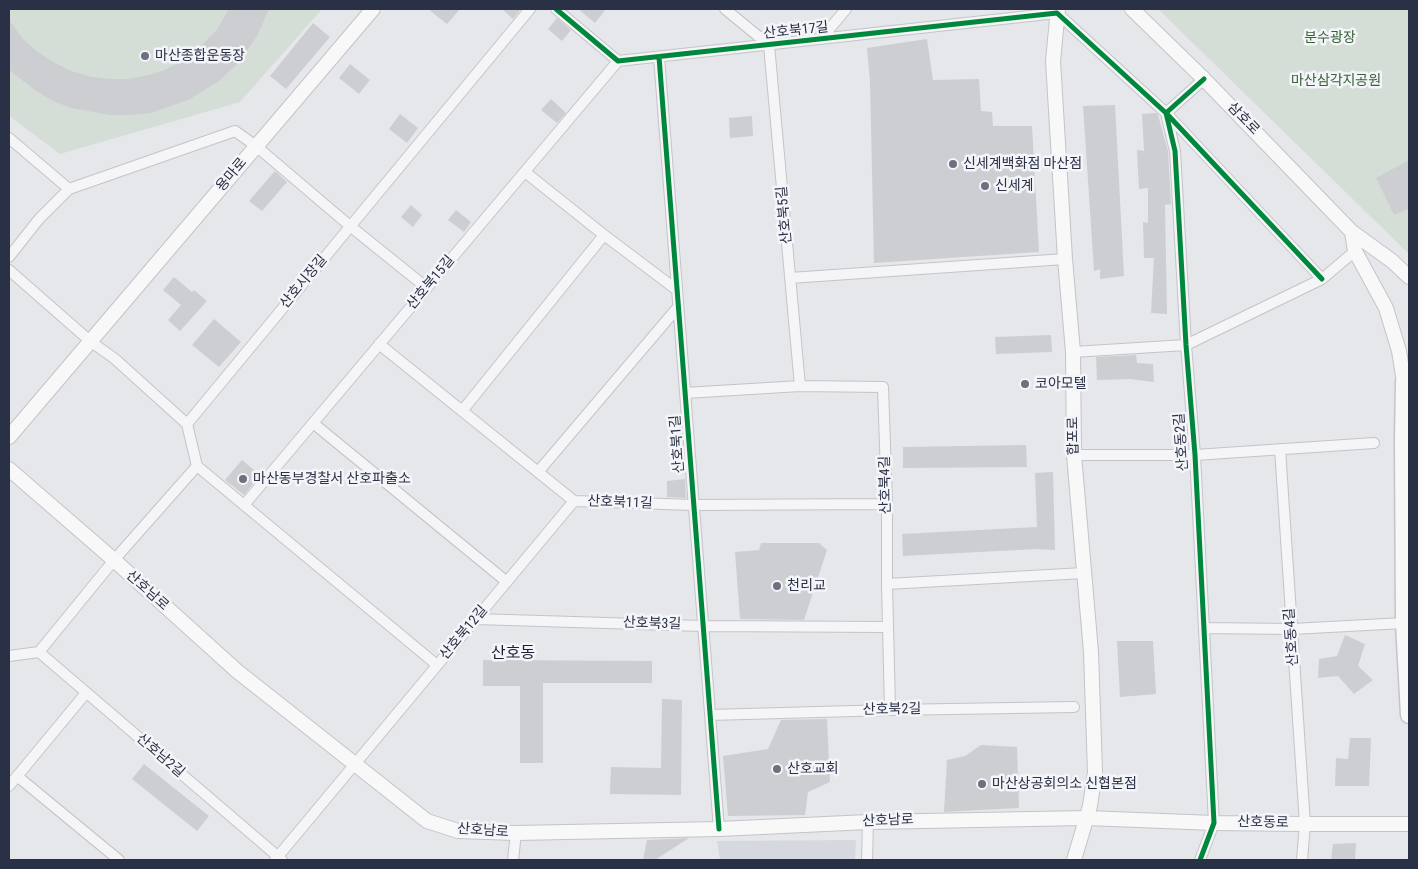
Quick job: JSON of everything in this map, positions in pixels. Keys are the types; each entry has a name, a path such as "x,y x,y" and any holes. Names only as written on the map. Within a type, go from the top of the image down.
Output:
{"main road":[{"name":"용마로","path":"9,437 373,9"},
{"name":"삼호로","path":"1132,9 1204,79 1352,232 1392,261 1409,277"},
{"path":"1140,9 1158,34"},
{"name":"합포로","path":"1058,10 1053,61 1065,260 1073,352 1074,455 1091,652 1095,772 1090,806 1074,860"},
{"path":"1352,232 1356,251 1386,308 1407,379 1403,440 1404,623 1409,715"},
{"name":"산호남로","path":"9,469 114,560 237,671 427,821 458,831 516,833 719,829 868,822 1087,818"},
{"name":"산호동로","path":"1087,818 1305,824 1409,824"}],"street":[{"name":"산호시장길","path":"187,424 530,9"},
{"path":"556,9 618,61"},
{"path":"725,9 769,45"},
{"path":"821,39 846,9"},
{"path":"1058,10 1166,113 1322,279"},
{"name":"산호북17길","path":"618,61 821,39 1058,10"},
{"name":"산호북5길","path":"769,45 800,386"},
{"name":"산호북1길","path":"659,57 719,829"},
{"name":"산호북15길","path":"244,505 618,61"},
{"path":"1166,113 1204,79"},
{"name":"산호동2길","path":"1166,113 1174,151 1195,455 1214,822"},
{"path":"9,257 39,219 69,189 235,130 427,288"},
{"path":"9,138 69,189"},
{"path":"525,172 677,290"},
{"path":"462,411 604,235"},
{"path":"1073,352 1186,345 1322,279 1356,251"},
{"path":"790,278 1065,260"},
{"path":"9,270 90,341 115,359 187,424 197,466 437,666"},
{"path":"538,472 678,306"},
{"name":"산호북11길","path":"379,344 574,501 694,505 887,504"},
{"name":"산호북4길","path":"685,393 800,386 883,387 890,710"},
{"path":"313,423 507,582"},
{"path":"1074,455 1195,455 1374,443"},
{"name":"산호동4길","path":"1280,449 1305,824 1302,860"},
{"path":"9,656 39,652 114,560 197,466"},
{"name":"산호북12길","path":"278,859 574,501"},
{"path":"887,584 1084,573"},
{"name":"산호북3길","path":"476,619 703,626 887,627"},
{"path":"1204,628 1292,629 1404,623"},
{"name":"산호남2길","path":"39,652 278,859"},
{"path":"9,786 86,693"},
{"name":"산호북2길","path":"710,715 1074,707"},
{"path":"17,776 119,860"},
{"path":"867,860 868,822"},
{"path":"1200,860 1214,822"},
{"path":"513,860 516,833"}],"shaded area":[{"path":"856,840 855,860 720,860 717,841"}],"green space":[{"name":"마산종합운동장","path":"9,9 322,9 240,102 60,154 9,116"},
{"name":"마산삼각지공원","path":"1158,9 1409,9 1409,254"}],"building":[{"path":"229,9 269,9 258,34 247,51 219,81 188,100 151,113 110,115 71,108 53,101 36,91 9,70 9,20 23,39 38,52 71,71 92,77 129,79 165,70 194,52 216,31"},
{"path":"428,9 460,9 447,24"},
{"path":"502,9 521,9 513,19"},
{"path":"578,9 606,9 595,23"},
{"path":"557,18 571,30 562,41 548,29"},
{"path":"313,23 330,37 286,89 270,76"},
{"name":"신세계백화점 마산점","path":"927,39 933,80 979,79 981,111 992,112 993,126 1032,126 1039,252 874,263 870,82 867,48"},
{"path":"350,64 370,80 359,94 339,78"},
{"path":"551,99 566,113 557,123 541,110"},
{"path":"1115,105 1124,276 1100,279 1100,269 1094,271 1083,106"},
{"path":"1156,113 1168,151 1171,204 1165,205 1167,314 1151,313 1154,258 1144,258 1143,222 1148,223 1148,188 1139,189 1137,150 1144,151 1142,114"},
{"path":"400,114 418,128 407,143 389,129"},
{"path":"752,116 753,136 730,138 729,118"},
{"path":"1409,160 1409,209 1394,215 1376,178"},
{"path":"275,171 287,182 262,211 249,201"},
{"path":"411,205 422,215 413,227 401,217"},
{"path":"456,210 471,222 464,232 448,220"},
{"path":"174,277 192,292 194,290 207,301 180,331 168,320 181,305 163,290"},
{"path":"214,319 241,342 219,367 192,345"},
{"path":"1051,335 1052,352 996,354 995,337"},
{"path":"1136,355 1137,363 1153,364 1154,382 1129,379 1097,380 1096,357"},
{"path":"1026,445 1027,467 903,468 903,447"},
{"name":"마산동부경찰서 산호파출소","path":"242,460 260,475 244,495 225,480"},
{"path":"1053,472 1055,550 1036,549 903,556 902,534 1037,527 1035,473"},
{"path":"685,479 686,498 667,497 667,481"},
{"name":"천리교","path":"761,543 819,543 827,550 804,620 740,619 735,552 759,550"},
{"path":"1345,635 1365,644 1358,666 1373,680 1354,694 1338,676 1318,678 1319,659 1337,656"},
{"path":"1117,641 1153,641 1156,694 1120,697"},
{"path":"483,660 652,661 652,683 543,683 543,763 520,763 520,686 483,686"},
{"path":"662,699 682,700 681,795 610,794 611,767 661,768"},
{"name":"산호교회","path":"827,719 830,782 808,792 805,815 728,816 723,756 768,749 781,720"},
{"path":"1350,738 1371,738 1369,786 1335,786 1336,758 1348,759"},
{"name":"마산상공회의소 신협본점","path":"981,745 1017,747 1019,808 944,812 947,760 965,756"},
{"path":"144,764 209,816 197,831 132,779"},
{"path":"689,838 655,860 643,860 647,840"},
{"path":"1356,843 1355,860 1331,860 1333,844"}],"cycle path":[{"path":"556,9 618,61 1057,13 1166,113 1322,279"},
{"path":"659,57 719,829"},
{"path":"1200,860 1214,823 1195,455 1186,345 1175,151 1166,113 1204,79"}],"place":[{"name":"마산종합운동장","path":"145,56"},
{"name":"신세계백화점 마산점","path":"953,164"},
{"name":"신세계","path":"985,186"},
{"name":"코아모텔","path":"1025,384"},
{"name":"마산동부경찰서 산호파출소","path":"243,479"},
{"name":"천리교","path":"777,586"},
{"name":"산호교회","path":"777,769"},
{"name":"마산상공회의소 신협본점","path":"982,784"}],"district":[{"name":"산호동","path":"513,654"}],"park label":[{"name":"분수광장","path":"1330,38"}]}
